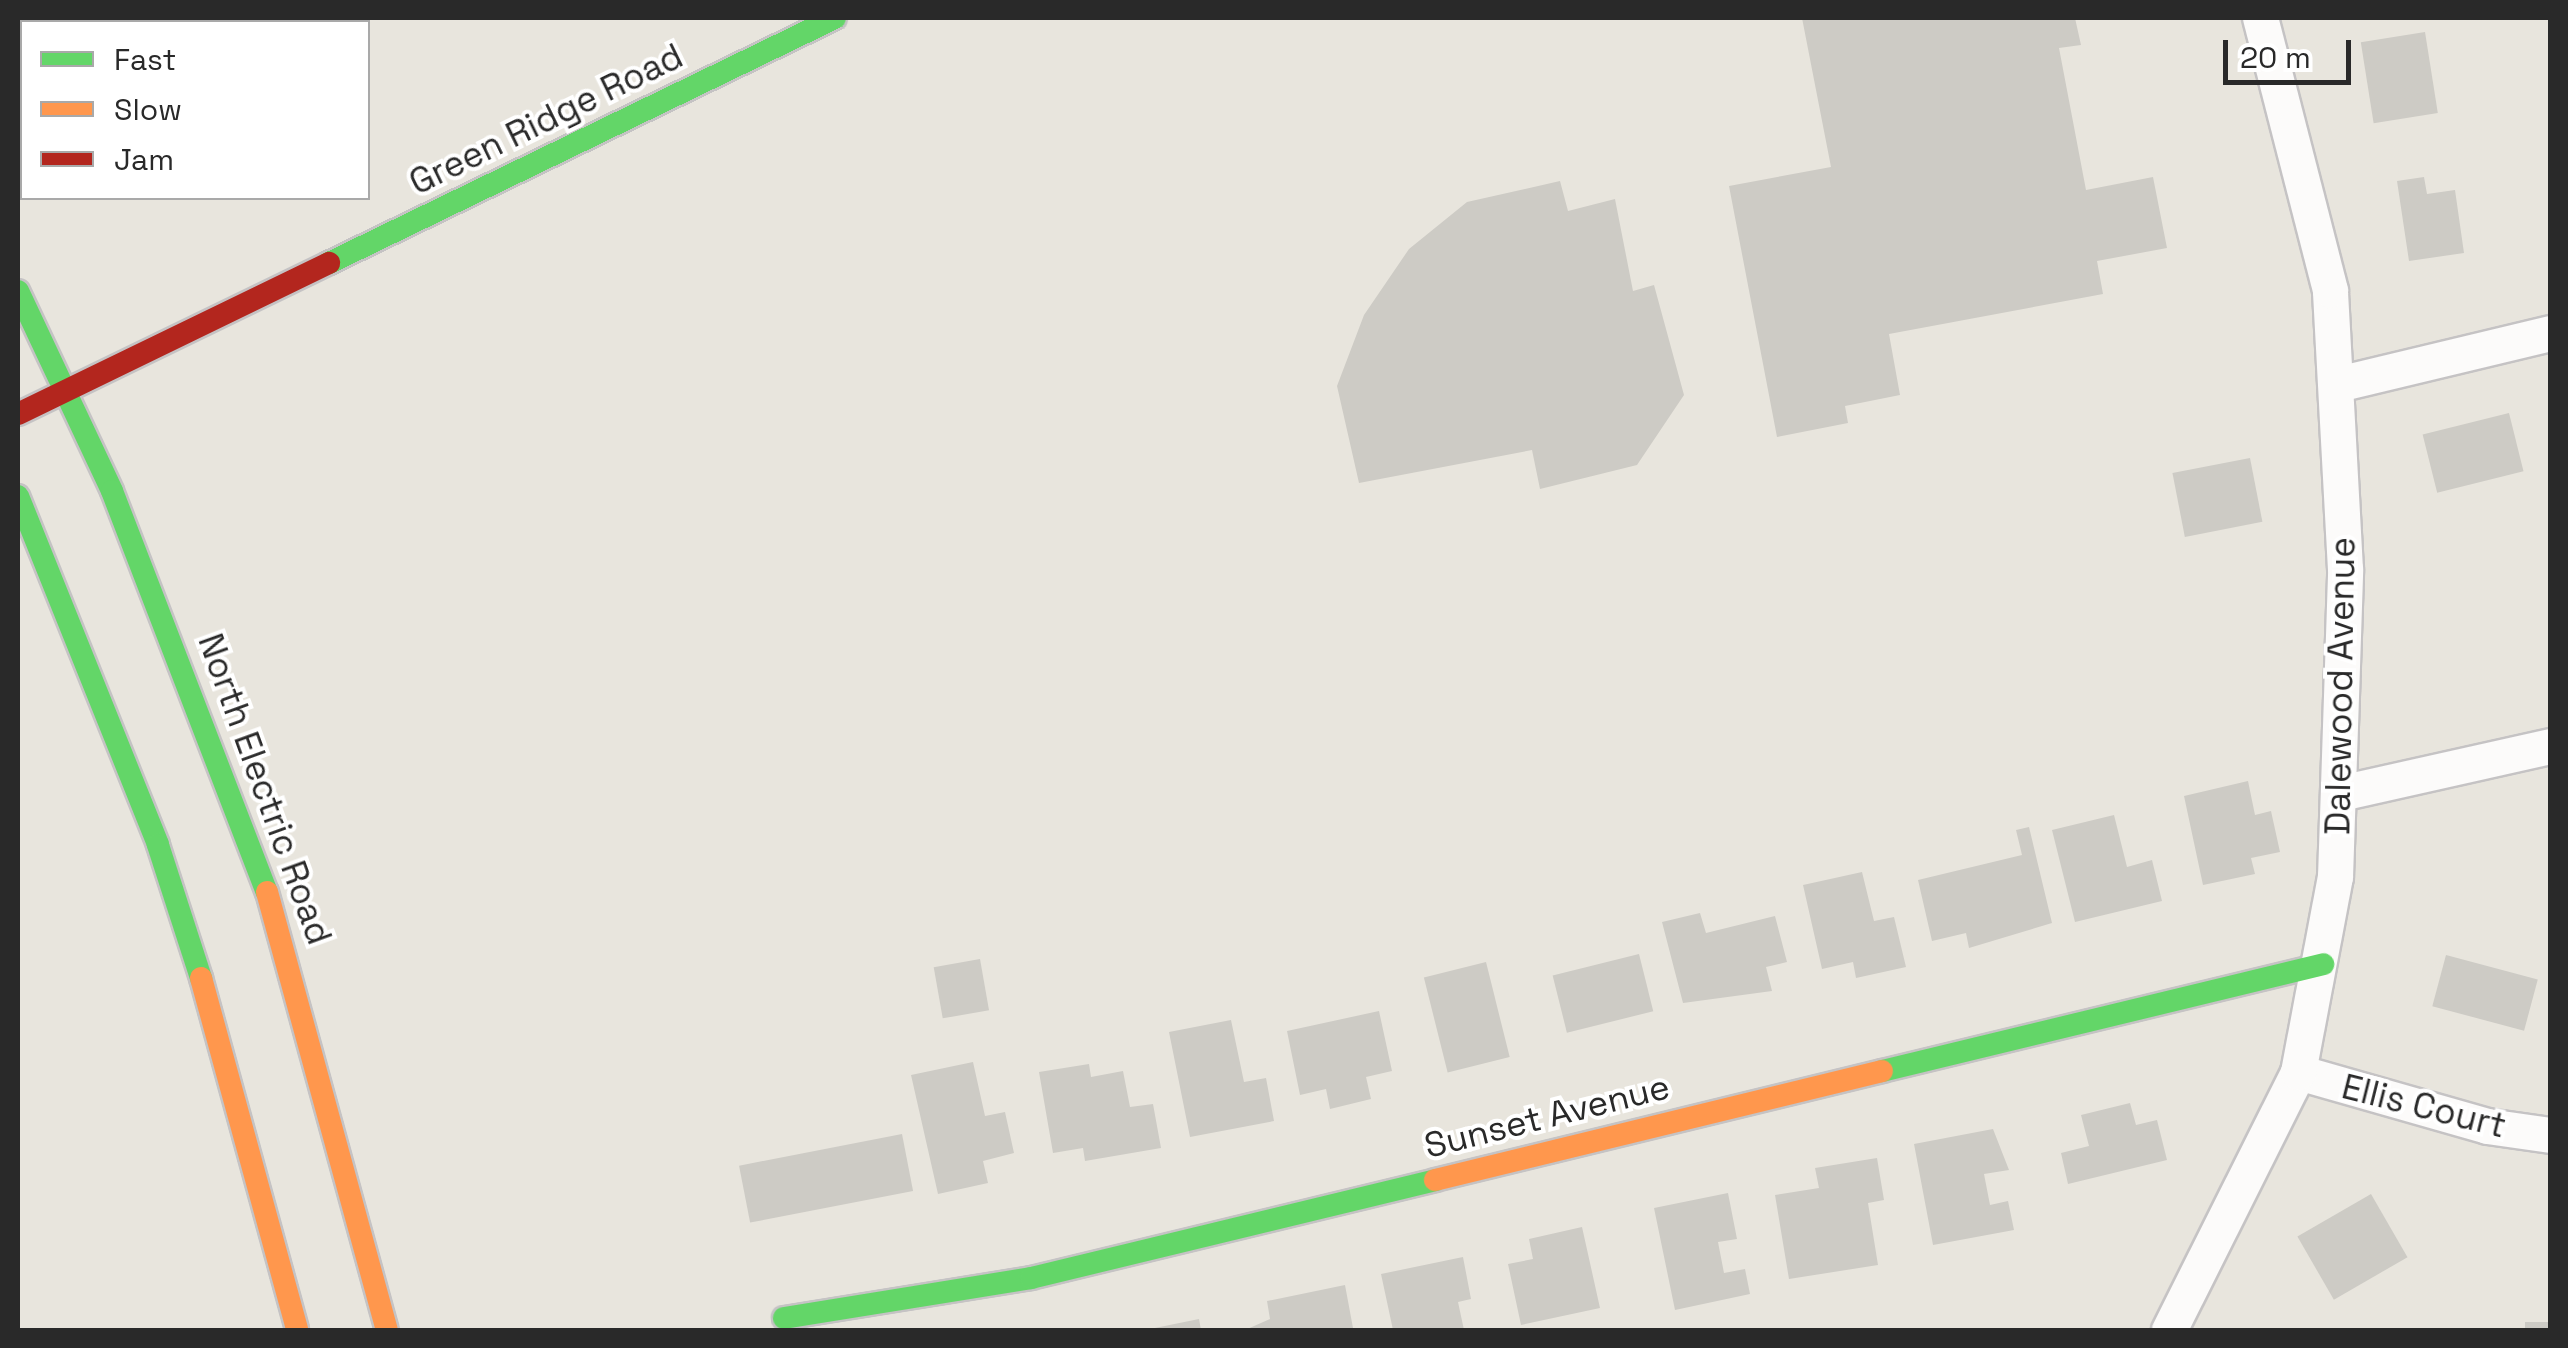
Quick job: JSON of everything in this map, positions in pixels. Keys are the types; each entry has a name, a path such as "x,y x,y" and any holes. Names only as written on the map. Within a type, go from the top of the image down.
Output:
{"street":[{"name":"Green Ridge Road","path":"18,414 835,18"},
{"name":"Dalewood Avenue","path":"2169,1330 2298,1072 2323,964 2340,793 2338,384 2316,221 2260,18"},
{"name":"North Electric Road","path":"18,292 66,392 246,829 297,984 387,1330"},
{"path":"2338,384 2550,333"},
{"path":"18,496 158,846 228,1062 297,1330"},
{"path":"2340,793 2550,746"},
{"name":"Sunset Avenue","path":"784,1318 1031,1278 2323,964"},
{"name":"Ellis Court","path":"2298,1072 2486,1126 2550,1134"}],"building":[{"path":"1802,18 2075,18 2081,45 2059,48 2086,190 2153,177 2167,248 2097,261 2103,294 1889,334 1900,395 1845,406 1848,423 1777,437 1729,186 1831,167"},
{"path":"2425,32 2438,113 2374,123 2361,42"},
{"path":"2424,177 2427,194 2455,190 2464,253 2409,261 2397,181"},
{"path":"1560,181 1568,211 1615,199 1633,291 1654,285 1684,395 1637,465 1540,489 1532,450 1359,483 1337,386 1364,315 1409,249 1467,202"},
{"path":"2509,413 2524,471 2437,493 2423,435"},
{"path":"2250,458 2262,522 2185,537 2172,473"},
{"path":"2248,781 2255,815 2271,811 2280,852 2251,858 2255,874 2203,885 2184,796"},
{"path":"2114,815 2127,867 2152,860 2162,901 2075,922 2052,830"},
{"path":"2029,827 2052,923 1969,948 1966,933 1932,941 1918,880 2022,855 2016,830"},
{"path":"1862,872 1874,921 1894,917 1906,967 1856,978 1853,962 1822,969 1803,885"},
{"path":"1700,913 1706,933 1775,916 1787,962 1766,967 1772,991 1683,1003 1662,922"},
{"path":"1639,954 1653,1011 1567,1033 1553,976"},
{"path":"2446,955 2538,980 2524,1031 2432,1006"},
{"path":"980,959 989,1010 943,1018 934,967"},
{"path":"1486,962 1510,1057 1448,1073 1424,977"},
{"path":"1379,1011 1392,1071 1366,1077 1371,1099 1330,1109 1326,1089 1300,1095 1287,1031"},
{"path":"1231,1020 1244,1082 1266,1078 1274,1121 1190,1137 1169,1032"},
{"path":"973,1062 985,1116 1005,1112 1014,1153 983,1161 988,1183 938,1194 911,1075"},
{"path":"1089,1064 1091,1077 1123,1071 1130,1107 1153,1104 1161,1148 1085,1161 1083,1148 1053,1153 1039,1072"},
{"path":"2130,1103 2136,1125 2157,1120 2167,1160 2068,1184 2061,1153 2089,1146 2081,1115"},
{"path":"1993,1129 2009,1170 1984,1174 1990,1205 2008,1201 2014,1230 1933,1245 1914,1144"},
{"path":"902,1134 913,1191 750,1223 739,1166"},
{"path":"1877,1158 1884,1200 1868,1203 1878,1265 1789,1279 1775,1195 1819,1188 1815,1168"},
{"path":"1728,1193 1737,1239 1718,1242 1724,1273 1745,1269 1750,1294 1675,1310 1654,1208"},
{"path":"2371,1194 2408,1257 2334,1300 2297,1236"},
{"path":"1582,1227 1600,1308 1521,1325 1508,1264 1533,1259 1529,1239"},
{"path":"1463,1257 1471,1299 1458,1302 1464,1330 1393,1330 1381,1274"},
{"path":"1345,1285 1353,1328 1245,1330 1270,1319 1267,1301"},
{"path":"1199,1319 1201,1330 1150,1330 1150,1329"},
{"path":"2525,1322 2550,1322 2550,1330 2525,1330"}],"traffic: fast":[{"path":"329,263 835,18"},
{"path":"18,291 112,491 267,892"},
{"path":"18,496 158,845 201,978"},
{"path":"1882,1071 2323,964"},
{"path":"784,1318 1031,1278 1435,1180"}],"traffic: slow":[{"path":"267,892 387,1330"},
{"path":"201,978 297,1330"},
{"path":"1435,1180 1882,1071"}],"traffic: jam":[{"path":"18,414 329,263"}]}
